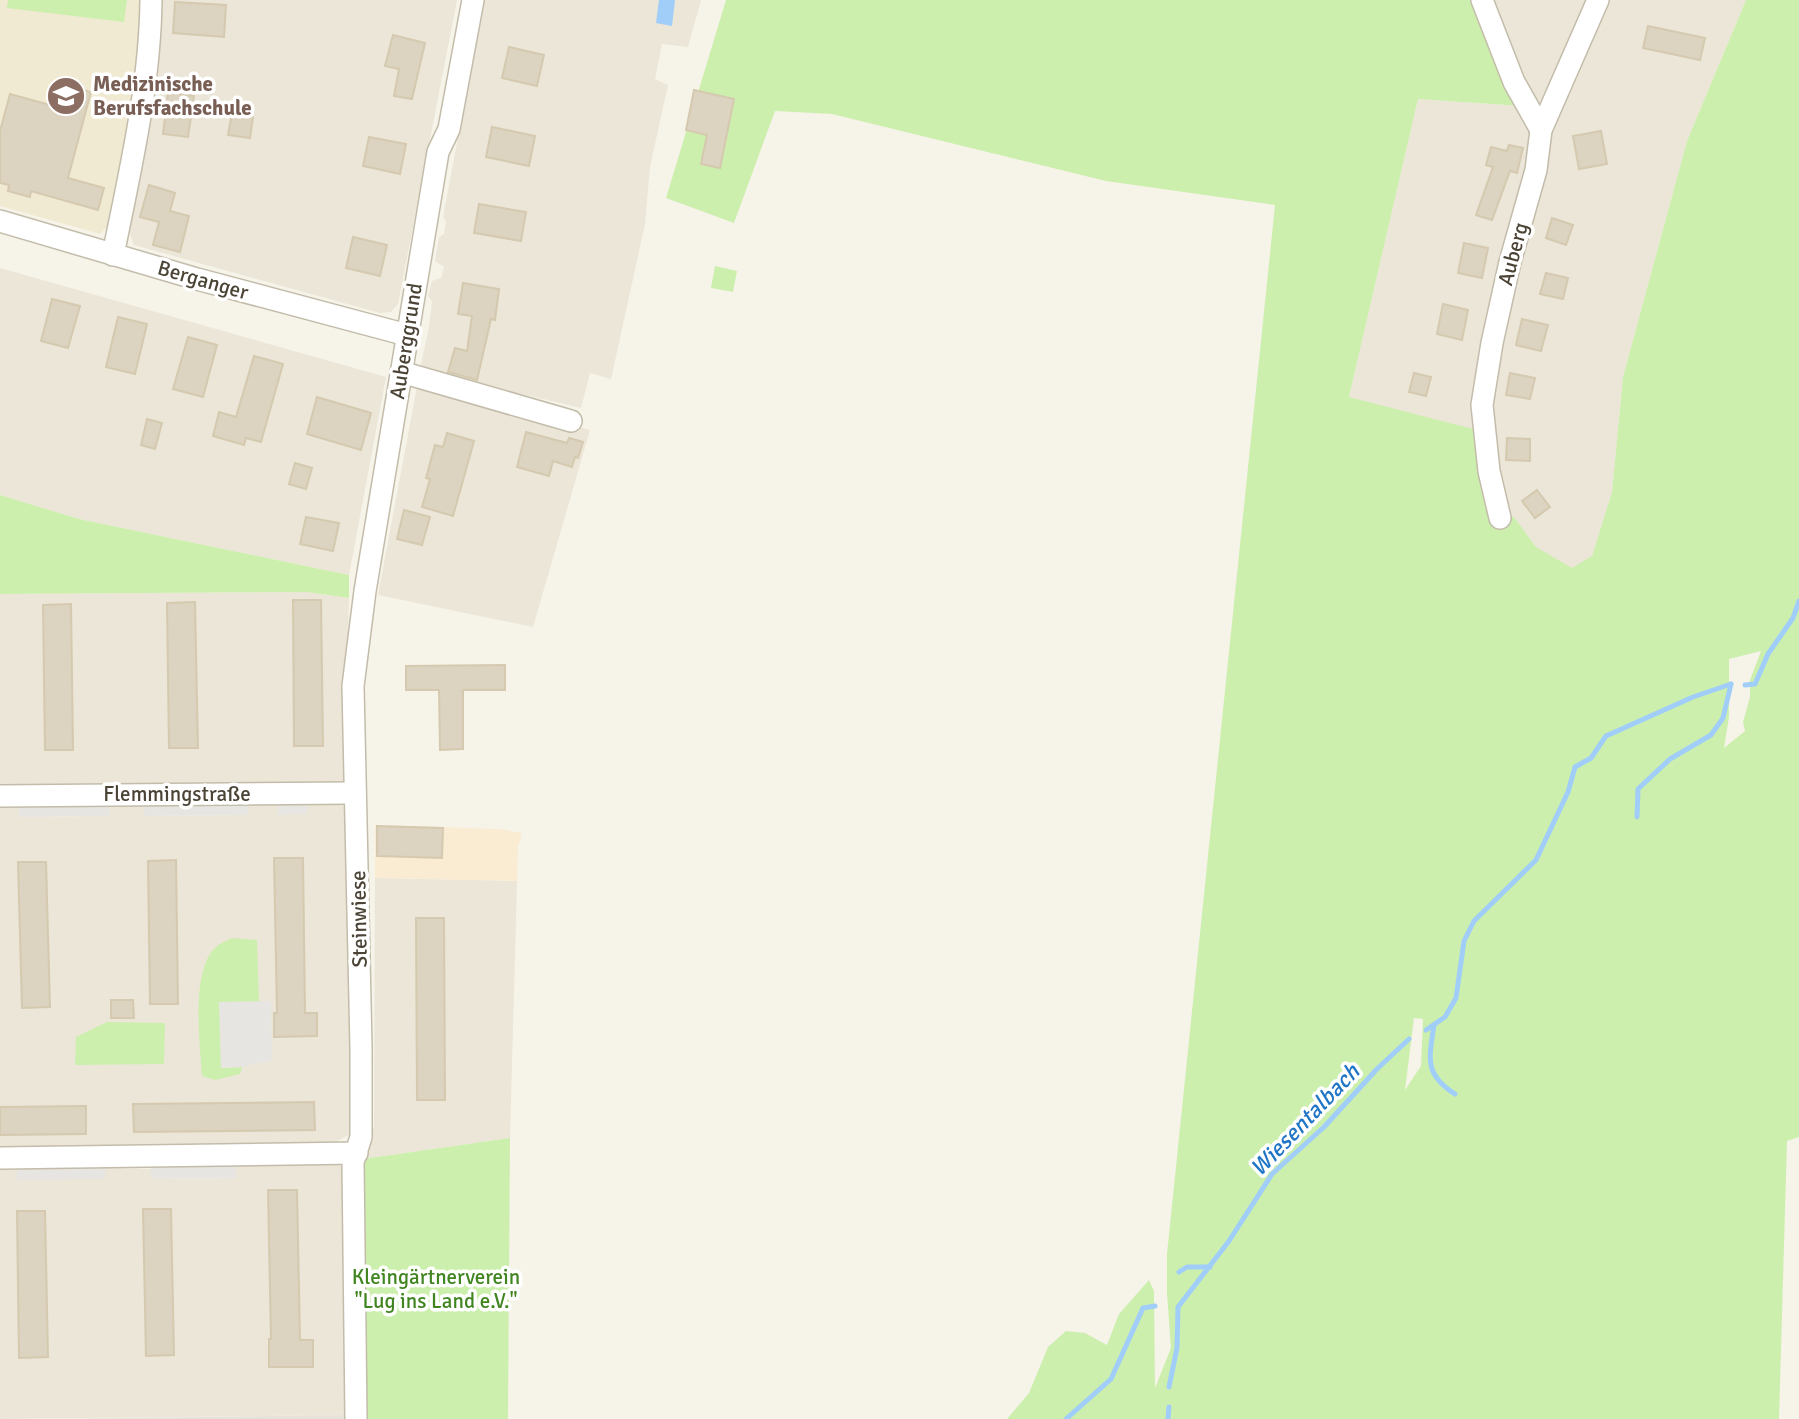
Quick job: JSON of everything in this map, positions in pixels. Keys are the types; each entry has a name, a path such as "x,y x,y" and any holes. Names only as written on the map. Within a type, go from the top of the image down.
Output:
{"street":[{"path":"113,255 136,141 151,21 151,0"},
{"name":"Auberggrund","path":"354,686 365,591 438,152 449,129 473,0"},
{"path":"1482,0 1514,82 1541,130"},
{"name":"Auberg","path":"1500,518 1489,471 1482,405 1498,316 1536,170 1541,130 1598,0"},
{"name":"Berganger","path":"0,221 113,255 407,335"},
{"path":"401,372 571,421"},
{"name":"Steinwiese","path":"354,686 361,1048 361,1137 353,1162 356,1419"},
{"name":"Flemmingstraße","path":"0,796 355,793"},
{"path":"0,1158 357,1153"}],"shaded area":[{"name":"Medizinische Berufsfachschule","path":"0,0 141,0 137,66 128,126 110,224 100,234 0,206"},
{"path":"162,0 457,0 398,304 391,312 380,313 134,245 128,229 144,150"},
{"path":"484,0 701,0 688,47 662,44 655,79 668,85 650,167 645,224 611,379 590,373 581,408 518,393 517,396 420,369 432,301 428,296 432,281 441,278 444,267 435,261 439,237 444,234 446,222 443,217"},
{"path":"1475,0 1746,0 1687,141 1623,377 1612,492 1592,557 1572,569 1536,547 1514,517 1492,511 1349,397 1418,99 1520,106"},
{"path":"0,268 386,377 349,575 79,519 0,495"},
{"path":"422,383 590,430 533,627 378,595 417,387"},
{"path":"307,592 349,598 344,780 338,787 0,790 0,594"},
{"path":"307,793 307,814 278,815 278,794"},
{"path":"248,794 248,815 144,816 144,795"},
{"path":"110,795 110,816 19,817 19,796"},
{"path":"278,801 307,814 307,802 338,801 347,811 354,1128 351,1134 329,1145 0,1150 0,805 19,805 19,817 110,816 110,804 144,804 144,816 248,815 248,802"},
{"path":"375,825 500,829 522,833 518,847 517,881 375,878"},
{"path":"375,878 517,881 510,1138 363,1159 374,1126"},
{"path":"271,1001 272,1060 242,1067 221,1068 219,1002"},
{"path":"236,1154 236,1178 151,1179 151,1156"},
{"path":"105,1156 105,1179 17,1180 17,1158"},
{"path":"236,1162 342,1162 345,1165 347,1415 0,1419 0,1168 17,1167 17,1179 104,1179 105,1168 151,1169 152,1179 236,1178"},
{"path":"347,1415 350,1419 53,1419"}],"green space":[{"path":"8,0 127,0 124,22 7,8"},
{"path":"726,0 1475,0 1521,106 1418,99 1349,397 1477,430 1492,511 1514,517 1536,547 1572,568 1592,556 1612,492 1623,377 1687,141 1746,0 1799,0 1799,1137 1787,1141 1779,1419 1007,1419 1029,1393 1048,1347 1066,1331 1085,1333 1107,1345 1119,1314 1149,1280 1154,1291 1155,1388 1171,1348 1167,1254 1275,205 1106,181 832,114 775,111 734,223 666,198","holes":["1761,651 1750,680 1750,697 1743,722 1745,731 1724,748 1729,717 1729,659","1414,1018 1423,1019 1421,1066 1405,1090"]},
{"path":"715,266 737,271 733,292 711,288"},
{"path":"0,495 79,519 349,575 349,598 307,592 0,594"},
{"path":"232,938 257,940 259,1002 220,1002 221,1068 242,1067 240,1074 215,1080 202,1076 200,988 209,957 217,946"},
{"path":"107,1022 165,1023 164,1064 75,1065 76,1037"},
{"name":"Kleingärtnerverein \"Lug ins Land e.V.\"","path":"510,1138 508,1419 364,1419 363,1159"}],"water":[{"path":"659,0 675,0 672,26 656,23"}],"building":[{"path":"175,2 226,5 224,37 173,33"},
{"path":"1648,26 1705,38 1700,60 1643,48"},
{"path":"393,35 425,43 412,99 394,96 399,69 385,66"},
{"path":"509,47 544,55 537,86 502,78"},
{"path":"75,88 91,92 68,178 104,188 98,210 31,191 30,197 8,191 9,185 0,183 0,131 10,94 68,110"},
{"path":"694,90 734,99 720,168 701,164 707,135 686,130"},
{"path":"168,93 194,96 188,137 163,134"},
{"path":"232,113 253,117 250,138 228,135"},
{"path":"492,127 535,136 529,166 486,157"},
{"path":"1601,131 1607,164 1579,169 1573,136"},
{"path":"369,137 406,144 400,174 363,166"},
{"path":"1509,145 1523,148 1517,173 1510,171 1492,220 1476,215 1493,167 1486,165 1491,147 1507,151"},
{"path":"149,185 175,193 170,211 189,216 180,252 153,245 159,222 140,217"},
{"path":"479,204 526,212 521,241 474,233"},
{"path":"1552,218 1573,225 1566,245 1546,238"},
{"path":"353,237 387,245 380,276 346,268"},
{"path":"1464,243 1488,248 1482,278 1458,273"},
{"path":"1546,273 1568,278 1563,299 1540,294"},
{"path":"463,283 499,289 495,320 491,319 477,380 448,372 455,348 467,351 472,316 458,314"},
{"path":"52,299 80,306 68,348 41,341"},
{"path":"1443,304 1468,310 1462,340 1437,334"},
{"path":"118,317 147,324 135,374 106,367"},
{"path":"1522,319 1548,325 1541,351 1516,345"},
{"path":"188,337 217,345 203,397 173,389"},
{"path":"254,356 283,364 261,442 246,438 244,445 213,436 219,412 236,417"},
{"path":"1414,373 1431,377 1426,396 1409,392"},
{"path":"1510,373 1535,378 1530,399 1506,395"},
{"path":"317,397 371,413 361,450 307,434"},
{"path":"147,419 162,423 155,449 141,445"},
{"path":"526,432 567,443 569,438 583,442 578,458 575,457 572,467 553,461 549,476 517,467"},
{"path":"447,433 474,441 453,516 422,507 435,445 443,447"},
{"path":"1507,438 1530,439 1530,461 1506,460"},
{"path":"295,463 312,468 306,489 289,484"},
{"path":"1537,490 1550,507 1535,518 1522,501"},
{"path":"404,510 430,517 422,545 397,539"},
{"path":"306,517 339,523 333,551 300,544"},
{"path":"293,600 321,600 323,746 294,746"},
{"path":"195,602 198,748 169,748 167,603"},
{"path":"71,604 73,750 45,750 43,605"},
{"path":"505,665 505,690 463,690 463,749 440,750 439,690 406,690 406,666"},
{"path":"377,826 443,828 442,858 377,856"},
{"path":"274,858 303,858 305,1013 317,1013 317,1036 274,1037 274,1013 277,1013"},
{"path":"176,860 178,1004 150,1004 148,861"},
{"path":"18,862 46,862 50,1007 22,1008"},
{"path":"416,918 444,918 445,1100 417,1100"},
{"path":"111,1000 133,1000 134,1018 111,1018"},
{"path":"314,1102 315,1130 134,1132 133,1104"},
{"path":"86,1106 86,1134 0,1135 0,1107"},
{"path":"268,1190 297,1190 300,1340 313,1340 313,1367 269,1367 271,1339"},
{"path":"143,1209 171,1209 174,1355 146,1356"},
{"path":"17,1211 45,1211 48,1357 19,1358"}],"waterway":[{"name":"Wiesentalbach","path":"1745,685 1755,684 1768,654 1793,618 1799,601"},
{"path":"1637,817 1638,789 1670,759 1711,735 1723,718 1731,684"},
{"name":"Wiesentalbach","path":"1426,1030 1445,1017 1456,998 1464,941 1474,921 1536,860 1568,792 1575,767 1591,758 1606,736 1693,697 1731,684"},
{"path":"1434,1025 1430,1056 1433,1072 1438,1080 1455,1094"},
{"name":"Wiesentalbach","path":"1169,1387 1177,1348 1178,1307 1229,1241 1272,1174 1324,1127 1377,1069 1409,1039"},
{"path":"1179,1272 1187,1267 1210,1267"},
{"name":"Wiesentalbach","path":"1066,1419 1111,1379 1143,1308 1155,1306"},
{"path":"1168,1419 1169,1407"}],"place":[{"name":"Medizinische Berufsfachschule","path":"66,96"}]}
